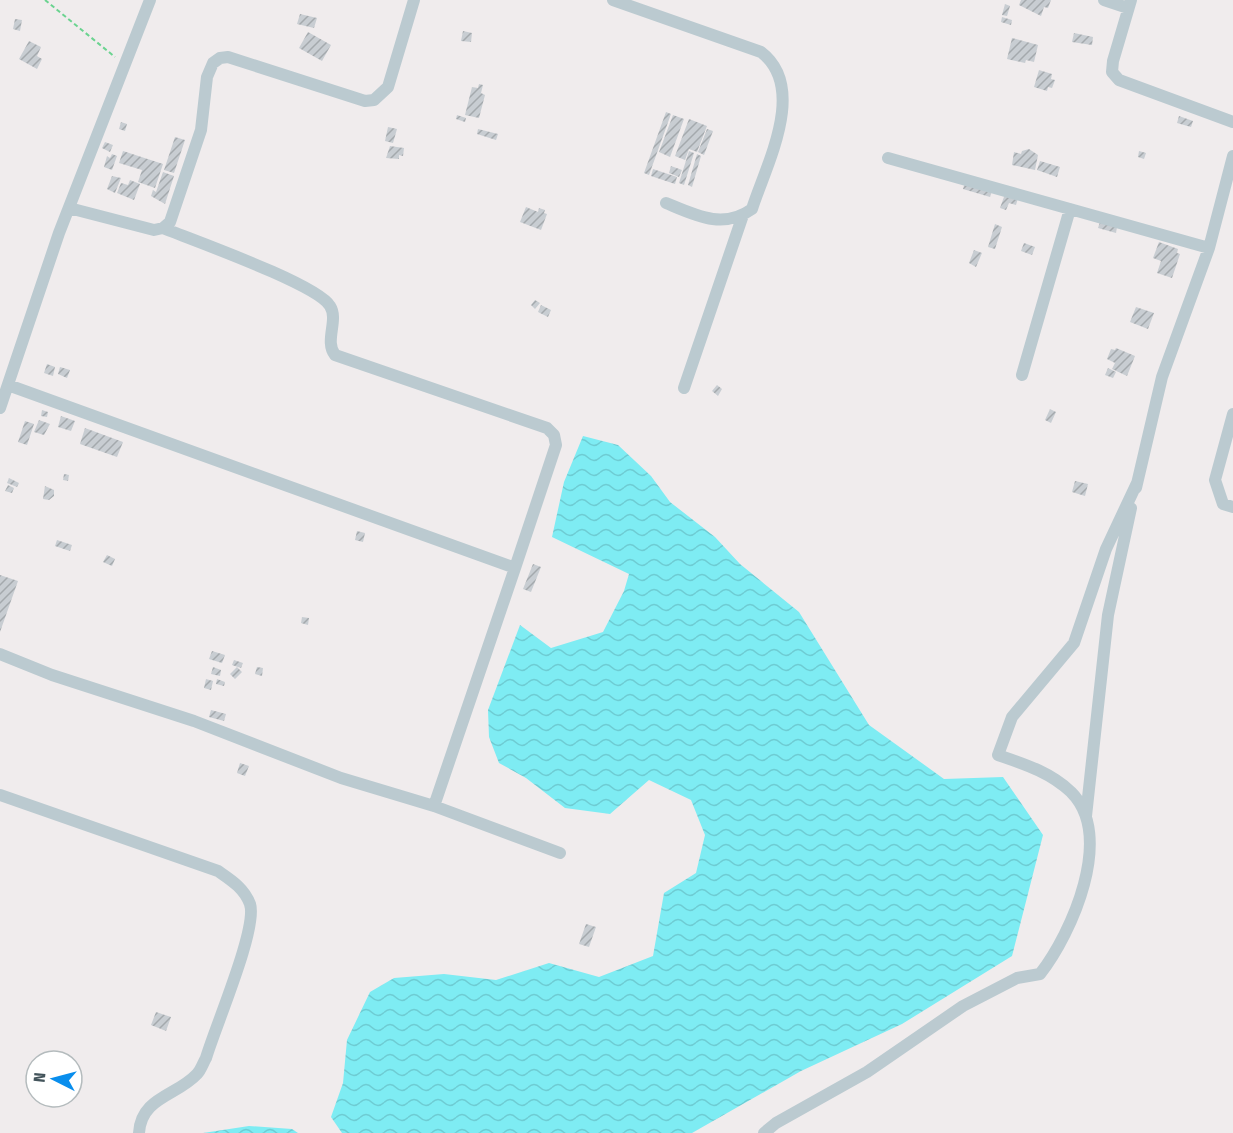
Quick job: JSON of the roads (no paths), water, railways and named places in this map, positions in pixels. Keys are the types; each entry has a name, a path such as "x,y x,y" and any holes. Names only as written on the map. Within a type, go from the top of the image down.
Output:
{"street":[{"path":"0,408 69,208 150,0"},
{"path":"69,208 154,230 163,228 170,222 201,130 207,77 213,63 220,58 228,57 365,101 374,100 388,87 414,0"},
{"path":"613,0 761,52 772,60 783,93 784,111 752,209 744,215 722,220 705,219 666,203"},
{"path":"1104,0 1130,4 1113,61 1112,72 1119,80 1233,122"},
{"path":"764,1133 776,1123 867,1072 963,1006 1017,978 1040,974 1068,932 1085,880 1088,845 1086,816 1093,774 1113,588 1162,377 1209,248 1233,156"},
{"path":"888,158 1209,248"},
{"path":"1022,375 1070,209"},
{"path":"684,388 744,215"},
{"path":"163,228 300,285 327,302 333,311 331,342 335,355 547,428 554,435 556,445 434,806"},
{"path":"8,385 515,568"},
{"path":"1233,414 1215,480 1223,504 1233,507"},
{"path":"1086,816 1072,794 1059,784 1037,769 998,755 1012,717 1074,643 1106,549 1137,483"},
{"path":"0,654 52,675 194,722 341,778 434,806 560,853"},
{"path":"0,795 218,872 235,883 250,904 250,933 206,1058 198,1073 188,1082 163,1095 150,1105 139,1126 139,1133"}],"water":[{"path":"583,436 618,445 651,476 670,502 715,537 740,564 799,612 869,725 944,779 1003,777 1043,835 1012,956 902,1024 801,1071 692,1133 342,1133 331,1117 343,1083 347,1040 370,992 394,978 444,974 496,980 549,963 599,977 653,956 664,893 696,873 705,835 691,800 649,780 610,814 565,808 526,778 499,763 489,737 488,710 520,625 551,648 603,632 624,591 629,574 552,537 564,482"},
{"path":"249,1126 292,1129 298,1133 203,1133"}]}
